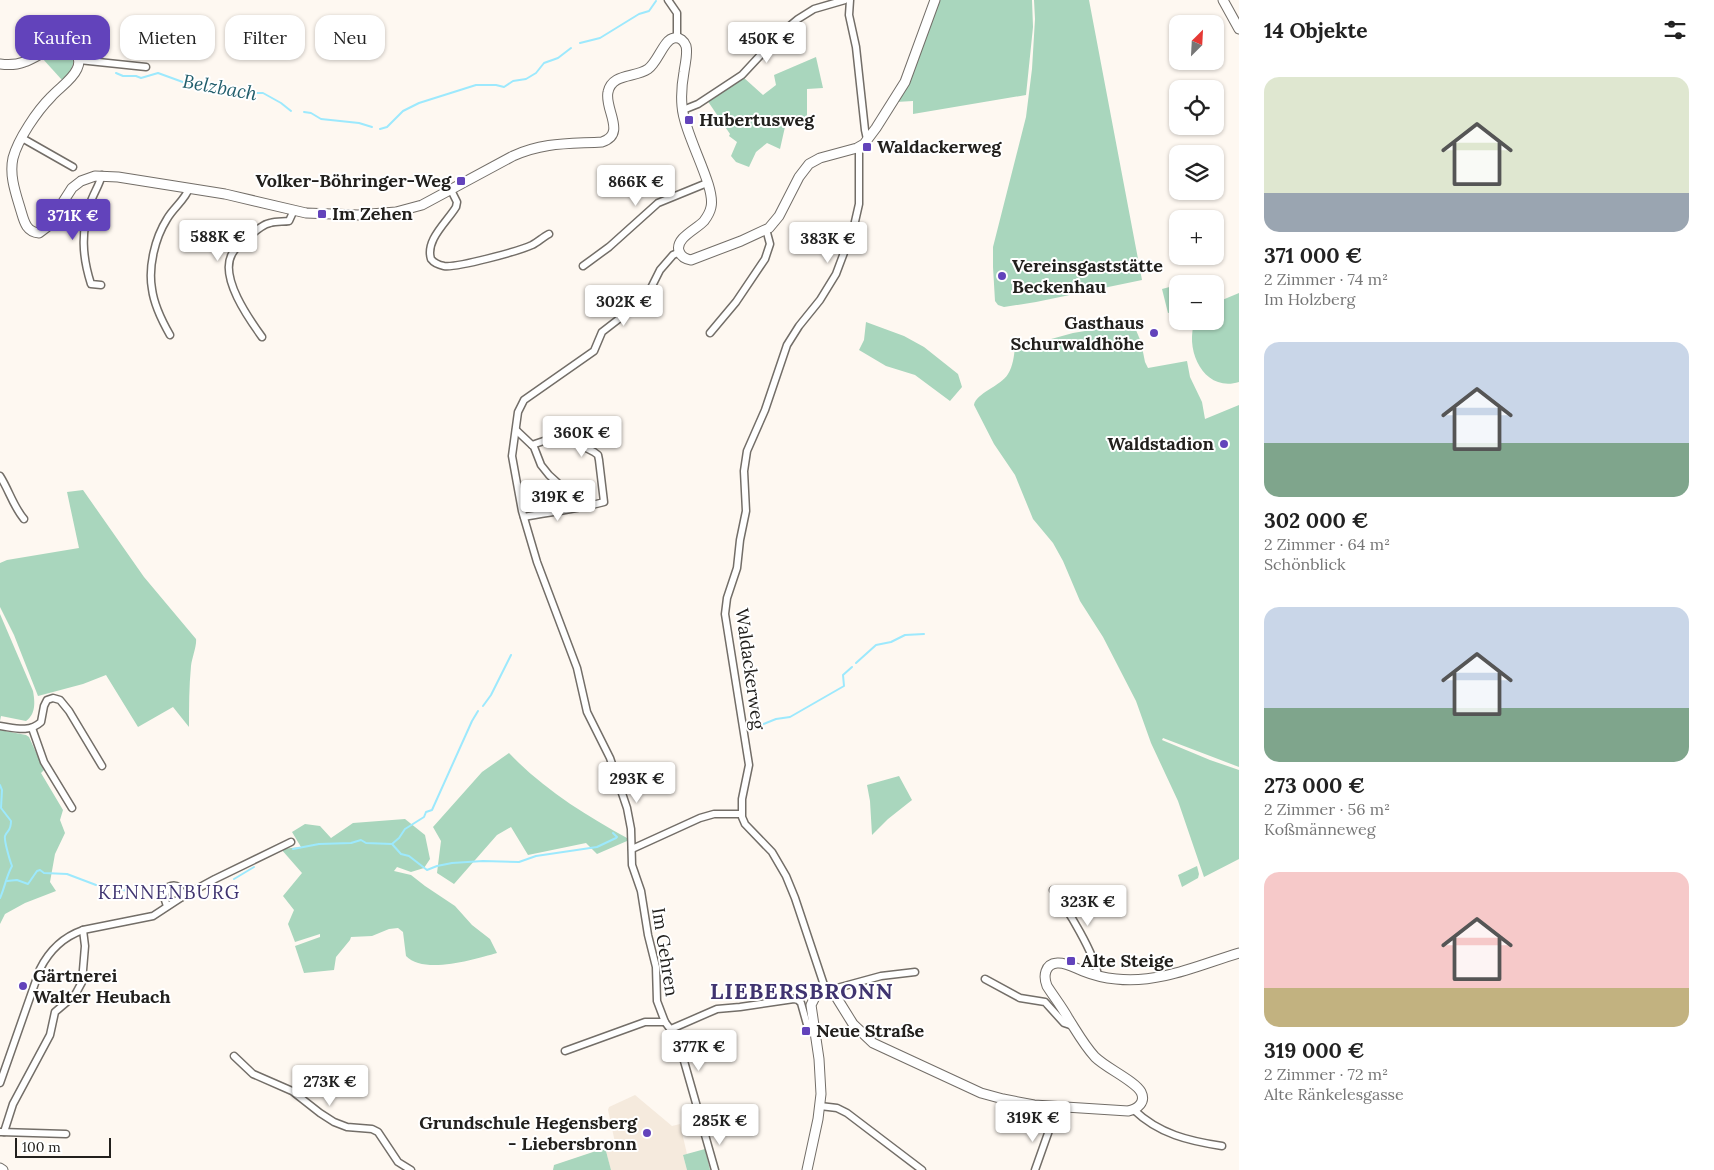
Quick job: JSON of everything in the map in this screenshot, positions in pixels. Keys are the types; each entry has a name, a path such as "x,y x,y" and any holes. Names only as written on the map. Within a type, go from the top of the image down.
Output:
{"street":[{"path":"668,0 677,13 677,38"},
{"path":"682,110 698,104 742,75 780,34 798,19 814,9 845,0"},
{"path":"850,0 849,15 856,47 867,139"},
{"path":"146,67 79,60 74,75 46,102 22,138 13,159 12,177 24,222 32,231 40,233 46,229 68,193 76,184 89,177 102,175 232,195 312,214 352,215 396,212 426,203 513,156 532,148 556,143 607,140 612,134 614,127 607,101 609,87 619,78 648,69 657,60 668,41 677,38 683,41 686,50 682,86 682,110 686,128 712,198 710,210 704,221 682,240 679,245 680,252 686,259 694,259 766,229 779,216 799,177 809,164 820,158 859,147 867,139 905,82 935,0"},
{"path":"1223,0 1239,30"},
{"path":"0,64 12,65 28,60"},
{"path":"22,138 74,167"},
{"name":"Waldackerweg","path":"741,814 749,765 725,605 737,568 746,511 745,462 748,446 768,402 787,345 799,326 820,300 836,274 854,226 859,204 859,147"},
{"path":"101,285 91,284 84,262 83,250 89,205 102,175"},
{"path":"583,266 609,247 658,203 707,183"},
{"path":"170,336 153,295 151,280 153,263 156,242 164,224 189,188"},
{"path":"451,190 457,202 456,207 436,235 430,250 431,259 438,264 446,266 459,265 522,249 548,234"},
{"path":"262,337 239,303 231,280 229,260 235,249 256,230 270,223 289,221 294,210"},
{"path":"710,333 736,302 767,256 770,244 766,229"},
{"name":"Im Gehren","path":"680,252 673,255 662,268 646,298 602,332 594,351 525,398 519,410 512,459 524,517 537,562 577,668 587,712 610,758 626,803 630,823 633,870 641,891 656,967 657,1001 665,1022 676,1038 682,1054 715,1170"},
{"path":"516,430 532,446 540,465 583,506"},
{"path":"524,517 575,509 604,502 599,460 596,454 561,435 532,446"},
{"path":"0,476 16,509 24,519"},
{"path":"0,726 24,730 32,728 41,722 44,704 47,700 54,698 60,700 69,710 102,766"},
{"path":"32,728 44,762 72,808"},
{"path":"632,849 700,818 714,814 741,814 745,824 772,852 786,876 798,905 826,991"},
{"path":"0,1083 45,960 61,942 82,930 146,918 228,872 291,842"},
{"path":"167,906 164,897 168,887 174,885 179,887 182,890 182,897"},
{"path":"1053,890 1071,917 1095,963 1098,976"},
{"path":"66,1134 2,1132 13,1104 50,1033 55,1012 75,996 82,982 85,946 82,930"},
{"path":"826,991 831,992 837,997 857,1029 868,1040 881,1048 988,1095 1013,1102 1045,1106 1119,1111 1134,1110 1142,1102 1140,1090 1098,1060 1085,1046 1046,983 1044,976 1046,970 1052,964 1060,962 1098,976 1124,980 1158,978 1239,953"},
{"path":"807,1170 820,1106 821,1082 811,1002 816,995 826,991 881,976 915,972"},
{"path":"985,979 1016,996 1044,1002 1064,1023 1073,1026"},
{"path":"671,1029 717,1009 794,998 801,1003 808,1028 815,1032"},
{"path":"565,1051 639,1024 665,1022"},
{"path":"234,1056 252,1074 292,1091 334,1122 348,1127 372,1129 378,1132 398,1162 411,1170"},
{"path":"820,1106 839,1109 846,1113 922,1170"},
{"path":"1035,1170 1052,1122 1045,1106"},
{"path":"1134,1110 1145,1120 1171,1134 1186,1140 1222,1146"}],"shaded area":[{"name":"Grundschule Hegensberg - Liebersbronn","path":"635,1095 672,1126 680,1124 687,1154 683,1155 687,1170 611,1170 606,1151 616,1147 608,1110 609,1107"}],"green space":[{"path":"938,0 1032,0 1033,27 1026,95 913,114 913,101 896,102"},
{"path":"1034,0 1089,0 1142,280 1004,307 998,305 995,301 993,247 1026,117 1032,69 1035,19"},
{"path":"816,57 823,88 807,89 807,120 787,118 780,149 767,143 756,152 749,167 736,162 731,156 737,142 729,136 730,134 707,100 743,77 763,95 776,85 774,75"},
{"path":"44,60 74,60 71,71 62,80"},
{"path":"1169,287 1169,313 1168,313 1162,289"},
{"path":"1239,293 1239,382 1227,384 1216,381 1200,367 1192,344 1193,330 1224,330 1224,299"},
{"path":"866,322 904,336 924,347 958,374 962,387 950,401 915,375 886,366 859,350 864,340"},
{"path":"1133,323 1141,342 1148,368 1187,361 1190,377 1202,402 1205,419 1239,405 1239,767 1163,738 1162,740 1239,770 1239,859 1204,877 1178,801 1151,743 1136,701 1103,637 1080,601 1063,561 1053,543 1033,519 1015,475 994,444 974,405 979,397 1008,374 1015,347 1073,333"},
{"path":"83,490 144,577 196,639 190,674 189,727 173,707 138,727 106,675 83,684 38,696 14,635 0,607 0,563 7,560 79,548 67,492"},
{"path":"0,614 33,691 33,711 26,721 1,716 0,721"},
{"path":"0,730 29,737 44,770 41,773 63,810 60,820 65,833 55,854 50,882 56,891 25,903 5,914 0,924"},
{"path":"509,753 535,778 595,820 627,838 627,841 597,854 586,843 528,855 511,827 497,835 454,884 437,873 441,841 433,827 482,772"},
{"path":"899,776 912,800 888,819 872,835 867,785"},
{"path":"405,819 425,835 430,859 424,868 411,872 397,867 394,871 411,875 455,906 472,925 490,939 497,953 450,964 437,965 414,962 406,956 403,932 398,928 389,929 372,936 351,937 336,957 334,970 304,973 295,946 320,937 320,934 295,942 288,924 294,910 283,896 302,873 281,849 301,847 292,832 305,824 320,826 331,838 353,823"},
{"path":"1197,866 1198,878 1182,887 1178,875"},
{"path":"602,1149 606,1151 611,1170 553,1170 554,1165"},
{"path":"705,1149 710,1170 687,1170 683,1155"}],"waterway":[{"path":"580,43 600,38 639,14 649,11 656,1"},
{"name":"Belzbach","path":"380,129 387,127 403,111 419,103 476,85 504,87 513,81 526,79 536,73 544,63 558,58 571,48"},
{"name":"Belzbach","path":"116,73 123,76 141,78 158,73 191,85 200,84 207,86 218,84 227,87 232,86 238,90 242,89 250,93 263,93 291,111"},
{"name":"Belzbach","path":"304,112 311,113 321,119 359,123 372,127"},
{"path":"856,663 876,645 891,642 905,635 924,634"},
{"path":"483,706 491,695 511,655"},
{"path":"749,730 776,719 790,717 844,686 843,675 852,667"},
{"path":"392,844 405,829 424,817 426,812 432,810 478,711"},
{"path":"0,785 2,790 1,808 11,821 5,839 12,866 0,898"},
{"path":"293,849 319,844 351,843 361,840 366,843 392,844 401,854 409,856 427,870 452,863 483,861 519,862 536,856 597,847 616,838 613,833"},
{"path":"234,879 254,867"},
{"path":"7,881 17,880 28,884 37,871 40,870 44,873 67,874 96,885 111,886 133,893"}],"place":[{"name":"Hubertusweg","path":"689,120"},
{"name":"Waldackerweg","path":"867,147"},
{"name":"Volker-Böhringer-Weg","path":"461,181"},
{"name":"Im Zehen","path":"322,214"},
{"name":"Vereinsgaststätte Beckenhau","path":"1002,276"},
{"name":"Gasthaus Schurwaldhöhe","path":"1154,333"},
{"name":"Waldstadion","path":"1224,444"},
{"name":"Alte Steige","path":"1071,961"},
{"name":"Gärtnerei Walter Heubach","path":"23,986"},
{"name":"Neue Straße","path":"806,1031"},
{"name":"Grundschule Hegensberg - Liebersbronn","path":"647,1133"}],"district":[{"name":"KENNENBURG","path":"169,892"},
{"name":"LIEBERSBRONN","path":"802,991"}]}
